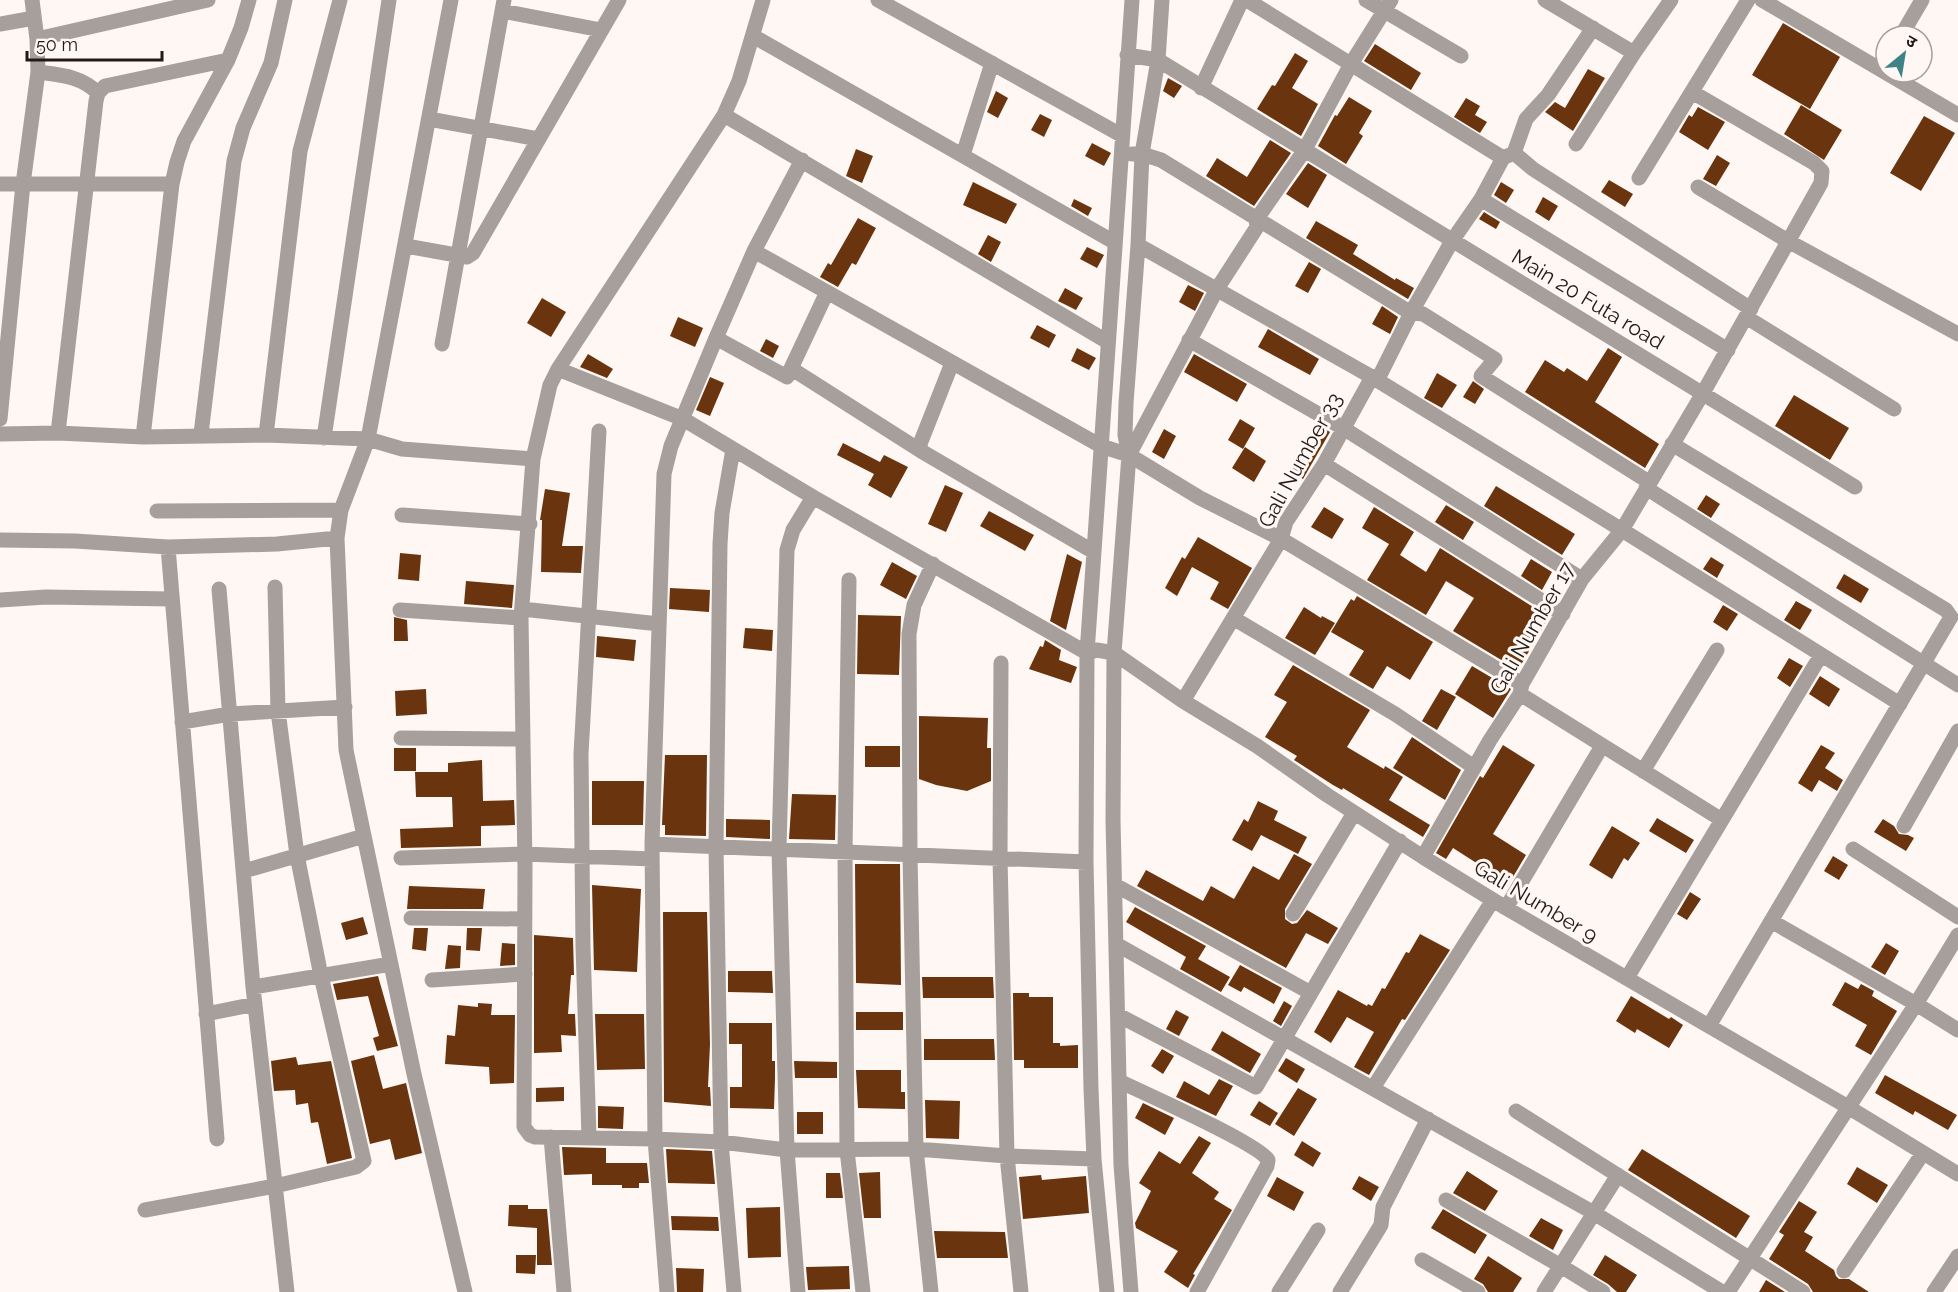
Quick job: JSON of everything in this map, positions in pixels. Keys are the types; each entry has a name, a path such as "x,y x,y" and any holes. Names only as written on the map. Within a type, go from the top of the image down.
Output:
{"street":[{"path":"0,419 23,184 38,72 32,0"},
{"path":"37,39 208,0"},
{"path":"143,437 172,184 177,162 184,141 228,60 249,0"},
{"path":"201,434 234,161 243,128 271,63 285,0"},
{"path":"266,435 300,151 340,0"},
{"path":"324,438 389,0"},
{"path":"451,0 372,440 341,510 337,538 346,750 414,1074 465,1292"},
{"path":"406,246 467,257 473,253 619,0"},
{"path":"763,0 736,88 724,115 558,369 550,385 533,459 522,614 524,1127 530,1135 551,1137 655,1139 787,1150 916,1149 1007,1156 1094,1159"},
{"path":"878,0 1121,135 1132,153 1138,245 1123,308 1101,446 1094,552 1115,885 1121,1165 1131,1292"},
{"path":"1129,455 1125,435 1118,348 1123,308 1114,242 1132,153 1141,57 1132,0"},
{"path":"1121,135 1141,57 1162,0"},
{"path":"1201,87 1242,0"},
{"path":"1247,0 1351,64 1533,169 1894,410"},
{"path":"1366,0 1387,5 1461,56"},
{"path":"1576,144 1671,0"},
{"path":"1639,178 1748,0"},
{"path":"1762,0 1874,60"},
{"path":"1908,24 1922,0"},
{"path":"1551,1 1634,53"},
{"path":"442,344 503,5 601,30"},
{"path":"1107,1292 1094,1159 1086,862 1100,652 1129,455 1217,289 1257,227 1256,220 1304,151 1351,64 1387,5"},
{"path":"0,24 34,18"},
{"name":"Gali Number 33","path":"1183,701 1281,538 1286,522 1324,464 1372,377 1380,375 1411,313 1452,241 1509,155 1526,119 1548,95 1593,28"},
{"path":"753,36 1114,242"},
{"name":"Main 20 Futa road","path":"1141,57 1201,87 1855,487"},
{"path":"58,433 98,93 105,87 228,60"},
{"path":"963,155 992,63"},
{"path":"38,72 80,80 98,93"},
{"path":"1912,84 1958,115"},
{"name":"Gali Number 17","path":"1423,857 1521,689 1581,579 1622,530 1728,350 1821,183 1822,171 1814,163 1692,92"},
{"path":"724,115 1118,348"},
{"path":"429,118 538,139"},
{"path":"1132,153 1161,160 1411,313 1423,314 1495,359 1481,376 1958,685"},
{"path":"667,1292 655,1139 652,852 664,474 671,446 754,251 802,160"},
{"path":"0,184 172,184"},
{"path":"1698,187 1788,242 1958,334"},
{"path":"1481,200 1728,350"},
{"path":"1138,245 1372,377 1900,704"},
{"path":"754,251 1101,446 1129,455 1200,498 1281,538 1521,689 1602,746 1722,820"},
{"path":"716,338 787,377 827,292"},
{"path":"1189,340 1343,428 1581,579"},
{"path":"921,451 920,444 952,363"},
{"name":"Gali Number 9","path":"558,369 683,419 813,497 933,564 1100,652 1257,746 1354,813 1506,908 1848,1107 1958,1174"},
{"path":"792,369 921,451 1094,552"},
{"path":"589,1137 581,754 599,431"},
{"path":"0,434 58,433 143,437 201,434 266,435 372,440 402,448 533,459"},
{"path":"1672,444 1946,610 1951,617 1709,1026"},
{"path":"733,449 722,513 720,544 716,847 721,1143 734,1292"},
{"path":"1324,464 1563,614"},
{"path":"798,1292 787,1150 779,849 787,550 793,530 813,497"},
{"path":"157,511 341,510"},
{"path":"402,515 530,524"},
{"path":"0,540 75,541 168,547 277,544 337,538"},
{"path":"168,547 217,1139"},
{"path":"931,1292 916,1149 910,855 909,634 914,605 933,564"},
{"path":"849,579 845,852 847,1150 863,1292"},
{"path":"145,1210 275,1186 356,1167 364,1161 321,976 297,855 278,711 274,587"},
{"path":"219,589 253,987 287,1292"},
{"path":"0,600 45,597 172,598"},
{"path":"400,610 588,617 659,624"},
{"path":"1233,618 1395,714 1474,767"},
{"path":"1643,771 1718,650"},
{"path":"1627,978 1821,655"},
{"path":"1001,663 1000,858 1007,1156 1020,1292"},
{"path":"182,722 230,714 345,707"},
{"path":"1904,826 1958,731"},
{"path":"401,738 522,740"},
{"path":"1506,908 1602,746"},
{"path":"1293,914 1354,813"},
{"path":"244,871 364,836"},
{"path":"1118,1015 1256,1087 1400,841"},
{"path":"401,858 524,854 582,855 716,847 1086,862"},
{"path":"1853,849 1958,917"},
{"path":"1115,885 1311,993"},
{"path":"1373,1088 1493,900"},
{"path":"411,918 524,919"},
{"path":"1771,921 1958,1030"},
{"path":"1728,1292 1916,1004 1958,935"},
{"path":"1116,944 1594,1212 1722,1292"},
{"path":"253,987 391,964"},
{"path":"432,980 525,974"},
{"path":"206,1014 255,1004"},
{"path":"1121,1082 1215,1127 1262,1154 1268,1160 1267,1166 1197,1292"},
{"path":"1516,1111 1803,1292"},
{"path":"1340,1292 1381,1225 1383,1207 1428,1119"},
{"path":"551,1137 564,1292"},
{"path":"1844,1271 1923,1153"},
{"path":"1544,1292 1618,1175"},
{"path":"1446,1200 1603,1292"},
{"path":"1279,1292 1318,1230"},
{"path":"1934,1292 1958,1256"},
{"path":"1422,1260 1479,1292"}],"building":[{"path":"1783,23 1840,57 1810,109 1752,75"},
{"path":"1375,44 1421,73 1411,90 1364,61"},
{"path":"1295,53 1308,61 1292,88 1318,104 1301,136 1257,109 1272,85 1275,86"},
{"path":"1588,69 1605,78 1573,131 1545,112 1555,102 1565,108"},
{"path":"1168,78 1182,86 1174,98 1163,91"},
{"path":"996,91 1008,98 998,118 987,112"},
{"path":"1349,97 1372,111 1359,133 1363,136 1346,164 1318,146 1335,115 1337,116"},
{"path":"1466,98 1480,106 1475,115 1487,122 1480,133 1454,117"},
{"path":"1801,105 1842,130 1824,160 1784,134"},
{"path":"1698,107 1725,122 1708,150 1679,132 1689,115 1692,117"},
{"path":"1040,114 1052,120 1044,137 1031,130"},
{"path":"1924,116 1955,133 1921,191 1890,173"},
{"path":"1270,140 1291,153 1254,206 1206,176 1217,158 1247,177"},
{"path":"1092,143 1111,153 1104,166 1085,156"},
{"path":"856,149 873,156 862,183 846,176"},
{"path":"1717,155 1730,163 1716,186 1703,179"},
{"path":"1308,163 1327,175 1308,208 1286,194"},
{"path":"1609,180 1633,194 1625,207 1601,192"},
{"path":"973,182 1017,204 1006,224 963,205"},
{"path":"1501,182 1514,190 1506,203 1494,195"},
{"path":"1543,197 1558,206 1549,221 1535,212"},
{"path":"1074,199 1092,208 1088,216 1071,206"},
{"path":"1484,212 1500,222 1496,229 1479,219"},
{"path":"858,218 876,228 856,265 852,263 838,287 820,277 828,263 831,265"},
{"path":"1316,221 1358,245 1353,254 1395,280 1396,278 1414,288 1408,299 1306,238"},
{"path":"988,235 1001,242 991,262 978,254"},
{"path":"1087,247 1104,255 1097,268 1080,259"},
{"path":"1309,262 1321,269 1308,293 1295,286"},
{"path":"1188,285 1204,293 1195,311 1179,302"},
{"path":"1065,288 1083,298 1076,310 1058,301"},
{"path":"542,298 566,312 551,337 527,323"},
{"path":"1382,306 1398,317 1390,334 1372,324"},
{"path":"678,317 703,328 695,347 670,336"},
{"path":"1037,325 1056,335 1049,348 1030,338"},
{"path":"1268,329 1319,359 1310,375 1258,347"},
{"path":"766,339 779,346 773,358 760,351"},
{"path":"1077,348 1096,358 1089,370 1071,361"},
{"path":"1608,348 1622,357 1595,402 1659,444 1645,468 1525,392 1545,360 1564,372 1567,368 1587,381"},
{"path":"588,354 613,369 607,378 580,367"},
{"path":"1194,354 1247,384 1237,402 1184,372"},
{"path":"1437,373 1457,385 1442,408 1424,398"},
{"path":"710,377 724,383 710,416 696,410"},
{"path":"1473,381 1484,389 1475,404 1463,397"},
{"path":"1794,395 1849,428 1830,460 1775,426"},
{"path":"1240,419 1255,428 1243,449 1228,440"},
{"path":"1164,429 1176,436 1164,459 1152,452"},
{"path":"1325,429 1330,432 1303,479 1291,472 1301,456 1307,459"},
{"path":"843,443 880,462 884,455 908,467 891,498 868,485 874,474 837,455"},
{"path":"1245,447 1266,461 1254,482 1232,468"},
{"path":"945,485 963,493 946,532 928,524"},
{"path":"1496,486 1575,534 1562,555 1484,506"},
{"path":"545,489 570,493 562,546 583,546 581,573 541,572 542,520 540,520"},
{"path":"1706,495 1720,504 1711,518 1697,509"},
{"path":"1446,505 1474,522 1463,540 1435,522"},
{"path":"1324,507 1344,519 1332,539 1311,527"},
{"path":"1374,507 1414,532 1400,555 1426,572 1440,548 1549,617 1518,670 1453,631 1474,598 1446,581 1426,615 1367,580 1389,544 1362,528"},
{"path":"989,511 1034,535 1025,551 980,526"},
{"path":"1198,537 1252,568 1228,609 1210,599 1219,582 1192,567 1177,596 1165,588 1182,557 1185,559"},
{"path":"400,553 421,555 419,581 398,579"},
{"path":"1067,554 1082,562 1066,630 1050,621"},
{"path":"1711,557 1724,565 1717,578 1703,569"},
{"path":"1531,559 1552,572 1542,590 1521,576"},
{"path":"892,562 917,576 906,599 880,585"},
{"path":"1844,574 1869,589 1861,603 1836,588"},
{"path":"466,581 514,585 512,608 464,604"},
{"path":"670,588 710,590 709,612 669,609"},
{"path":"1357,596 1433,642 1410,680 1387,666 1373,689 1349,675 1364,651 1331,632 1351,599 1354,601"},
{"path":"1796,601 1812,610 1800,630 1784,620"},
{"path":"1723,605 1738,614 1727,631 1713,622"},
{"path":"1304,607 1321,618 1322,616 1335,623 1315,655 1285,638"},
{"path":"858,615 901,616 899,675 857,674"},
{"path":"394,617 407,620 408,641 394,641"},
{"path":"745,628 773,630 772,651 743,648"},
{"path":"597,636 636,640 634,661 596,657"},
{"path":"1045,640 1061,650 1059,660 1077,667 1071,683 1029,669"},
{"path":"1789,658 1803,666 1790,687 1777,678"},
{"path":"1293,665 1370,710 1347,747 1384,769 1385,766 1403,777 1389,800 1430,825 1423,837 1343,788 1342,790 1333,785 1294,760 1297,756 1265,737 1287,702 1274,695"},
{"path":"1472,666 1511,689 1493,718 1455,694"},
{"path":"1820,676 1840,689 1829,707 1809,694"},
{"path":"426,689 427,714 396,716 395,691"},
{"path":"1441,689 1456,697 1437,730 1422,721"},
{"path":"919,716 988,718 987,748 991,748 991,781 967,791 919,779"},
{"path":"1412,737 1461,770 1445,800 1393,768"},
{"path":"1503,745 1535,765 1493,834 1526,855 1507,887 1475,867 1478,864 1453,848 1446,859 1436,853 1480,776 1483,778"},
{"path":"1821,745 1835,753 1825,768 1843,780 1837,791 1819,780 1812,792 1798,783"},
{"path":"865,746 900,746 900,767 865,767"},
{"path":"394,748 416,748 416,771 394,771"},
{"path":"665,755 707,755 706,836 665,835 665,825 662,825"},
{"path":"482,760 483,801 514,800 515,825 481,826 481,846 401,848 400,829 453,827 452,797 416,797 415,772 448,772 448,763"},
{"path":"592,781 644,781 643,825 592,825"},
{"path":"792,794 836,795 835,840 789,839"},
{"path":"1258,801 1278,811 1274,820 1307,837 1298,854 1261,835 1252,851 1232,840 1244,819 1248,822"},
{"path":"1657,818 1694,840 1686,853 1649,831"},
{"path":"726,819 770,820 770,839 726,837"},
{"path":"1883,819 1894,826 1899,834 1914,838 1906,851 1874,832"},
{"path":"1612,826 1640,843 1628,861 1624,858 1612,879 1589,865"},
{"path":"1294,854 1312,864 1285,909 1285,919 1292,924 1297,923 1307,910 1338,928 1328,944 1306,933 1286,968 1137,886 1146,870 1203,901 1211,886 1234,899 1253,866 1279,880"},
{"path":"1833,856 1848,865 1839,880 1824,871"},
{"path":"855,864 900,864 901,985 856,983"},
{"path":"592,885 641,889 637,972 594,970"},
{"path":"409,886 485,889 483,909 407,909"},
{"path":"1690,892 1701,899 1687,920 1677,914"},
{"path":"1135,907 1206,946 1198,959 1230,977 1221,992 1180,969 1186,957 1126,922"},
{"path":"663,912 707,912 710,1044 708,1087 710,1087 711,1106 664,1102"},
{"path":"363,917 368,934 346,940 341,923"},
{"path":"414,928 428,928 426,951 412,949"},
{"path":"467,928 482,928 480,951 466,950"},
{"path":"1420,934 1450,950 1405,1020 1402,1019 1369,1075 1354,1067 1374,1032 1347,1017 1331,1043 1314,1032 1338,990 1367,1006 1368,1004 1372,1006"},
{"path":"534,935 573,938 574,975 571,975 568,1014 575,1014 576,1036 561,1035 562,1052 534,1053"},
{"path":"502,943 515,944 515,965 500,966"},
{"path":"1886,943 1899,951 1885,975 1871,967"},
{"path":"448,945 461,946 460,968 445,969"},
{"path":"1240,965 1282,988 1274,1004 1244,987 1241,992 1228,985"},
{"path":"728,971 772,971 773,993 728,992"},
{"path":"378,976 398,1046 377,1051 373,1038 379,1036 368,996 337,1000 333,984"},
{"path":"922,977 993,977 994,998 923,998"},
{"path":"1845,982 1858,989 1861,984 1874,991 1872,996 1897,1011 1871,1055 1855,1046 1867,1025 1832,1005"},
{"path":"1013,993 1029,993 1029,997 1053,997 1053,1043 1060,1043 1060,1046 1078,1045 1078,1068 1024,1068 1024,1060 1014,1060"},
{"path":"1631,996 1683,1025 1669,1048 1637,1029 1635,1033 1616,1021"},
{"path":"1284,1001 1292,1006 1281,1026 1273,1021"},
{"path":"478,1003 492,1004 491,1015 515,1015 514,1083 490,1084 489,1067 445,1064 447,1035 455,1036 458,1005 478,1007"},
{"path":"1176,1010 1189,1017 1179,1036 1166,1029"},
{"path":"856,1012 903,1012 903,1030 856,1030"},
{"path":"595,1014 644,1014 645,1069 597,1070"},
{"path":"729,1023 772,1023 772,1061 775,1061 774,1109 730,1108 730,1087 742,1087 742,1044 729,1044"},
{"path":"1222,1031 1261,1054 1250,1073 1211,1050"},
{"path":"924,1039 994,1039 995,1060 924,1060"},
{"path":"1162,1049 1174,1056 1163,1074 1151,1066"},
{"path":"374,1055 383,1089 406,1083 422,1153 395,1160 390,1139 370,1144 351,1061"},
{"path":"296,1057 298,1065 331,1061 352,1158 327,1164 318,1122 311,1123 308,1103 296,1105 295,1090 274,1091 271,1061"},
{"path":"1286,1058 1305,1069 1297,1083 1278,1071"},
{"path":"794,1061 837,1062 837,1078 795,1078"},
{"path":"856,1070 901,1070 901,1092 905,1092 905,1109 858,1108"},
{"path":"1885,1075 1957,1115 1948,1130 1915,1111 1913,1115 1875,1093"},
{"path":"1219,1079 1233,1086 1216,1116 1176,1097 1184,1081 1209,1095"},
{"path":"564,1087 564,1101 536,1102 536,1088"},
{"path":"1298,1088 1317,1099 1294,1136 1275,1124"},
{"path":"925,1100 960,1101 959,1139 926,1138"},
{"path":"1259,1101 1278,1113 1270,1126 1250,1115"},
{"path":"1143,1103 1174,1118 1165,1135 1135,1118"},
{"path":"598,1106 624,1107 623,1129 598,1128"},
{"path":"797,1112 823,1112 823,1134 797,1134"},
{"path":"1199,1136 1211,1143 1192,1173 1219,1192 1214,1199 1232,1210 1193,1274 1195,1275 1188,1288 1164,1272 1178,1251 1136,1228 1135,1223 1151,1191 1139,1183 1159,1151 1180,1164"},
{"path":"1302,1141 1321,1153 1313,1167 1294,1155"},
{"path":"562,1147 606,1148 606,1163 647,1163 649,1183 639,1183 639,1188 622,1188 622,1185 592,1185 592,1174 564,1175"},
{"path":"666,1149 712,1151 715,1184 668,1183"},
{"path":"1642,1149 1750,1216 1736,1238 1628,1170"},
{"path":"1857,1167 1888,1185 1877,1203 1847,1184"},
{"path":"1467,1171 1498,1191 1485,1211 1453,1193"},
{"path":"880,1172 881,1218 864,1218 859,1173"},
{"path":"826,1173 840,1173 843,1198 826,1198"},
{"path":"1041,1175 1042,1180 1086,1176 1089,1213 1023,1219 1019,1177"},
{"path":"1359,1176 1379,1187 1371,1201 1352,1189"},
{"path":"1277,1177 1304,1192 1294,1211 1267,1196"},
{"path":"1799,1201 1817,1212 1804,1232 1813,1237 1805,1251 1834,1270 1839,1279 1849,1279 1869,1292 1813,1292 1808,1284 1769,1259 1784,1235 1779,1232"},
{"path":"509,1205 528,1205 528,1209 547,1209 552,1265 537,1265 537,1228 508,1226"},
{"path":"780,1207 781,1257 748,1258 746,1208"},
{"path":"1443,1209 1487,1235 1475,1254 1431,1228"},
{"path":"671,1216 718,1217 719,1231 672,1230"},
{"path":"1541,1218 1563,1230 1553,1250 1529,1236"},
{"path":"934,1231 1005,1232 1008,1258 937,1258"},
{"path":"516,1255 536,1255 535,1274 516,1273"},
{"path":"1605,1255 1637,1275 1626,1292 1617,1292 1593,1275"},
{"path":"1488,1256 1522,1278 1513,1292 1488,1292 1483,1284 1474,1279"},
{"path":"849,1266 850,1289 808,1290 806,1267"},
{"path":"676,1268 704,1269 703,1292 677,1292"},
{"path":"1766,1280 1785,1292 1759,1292"}]}
